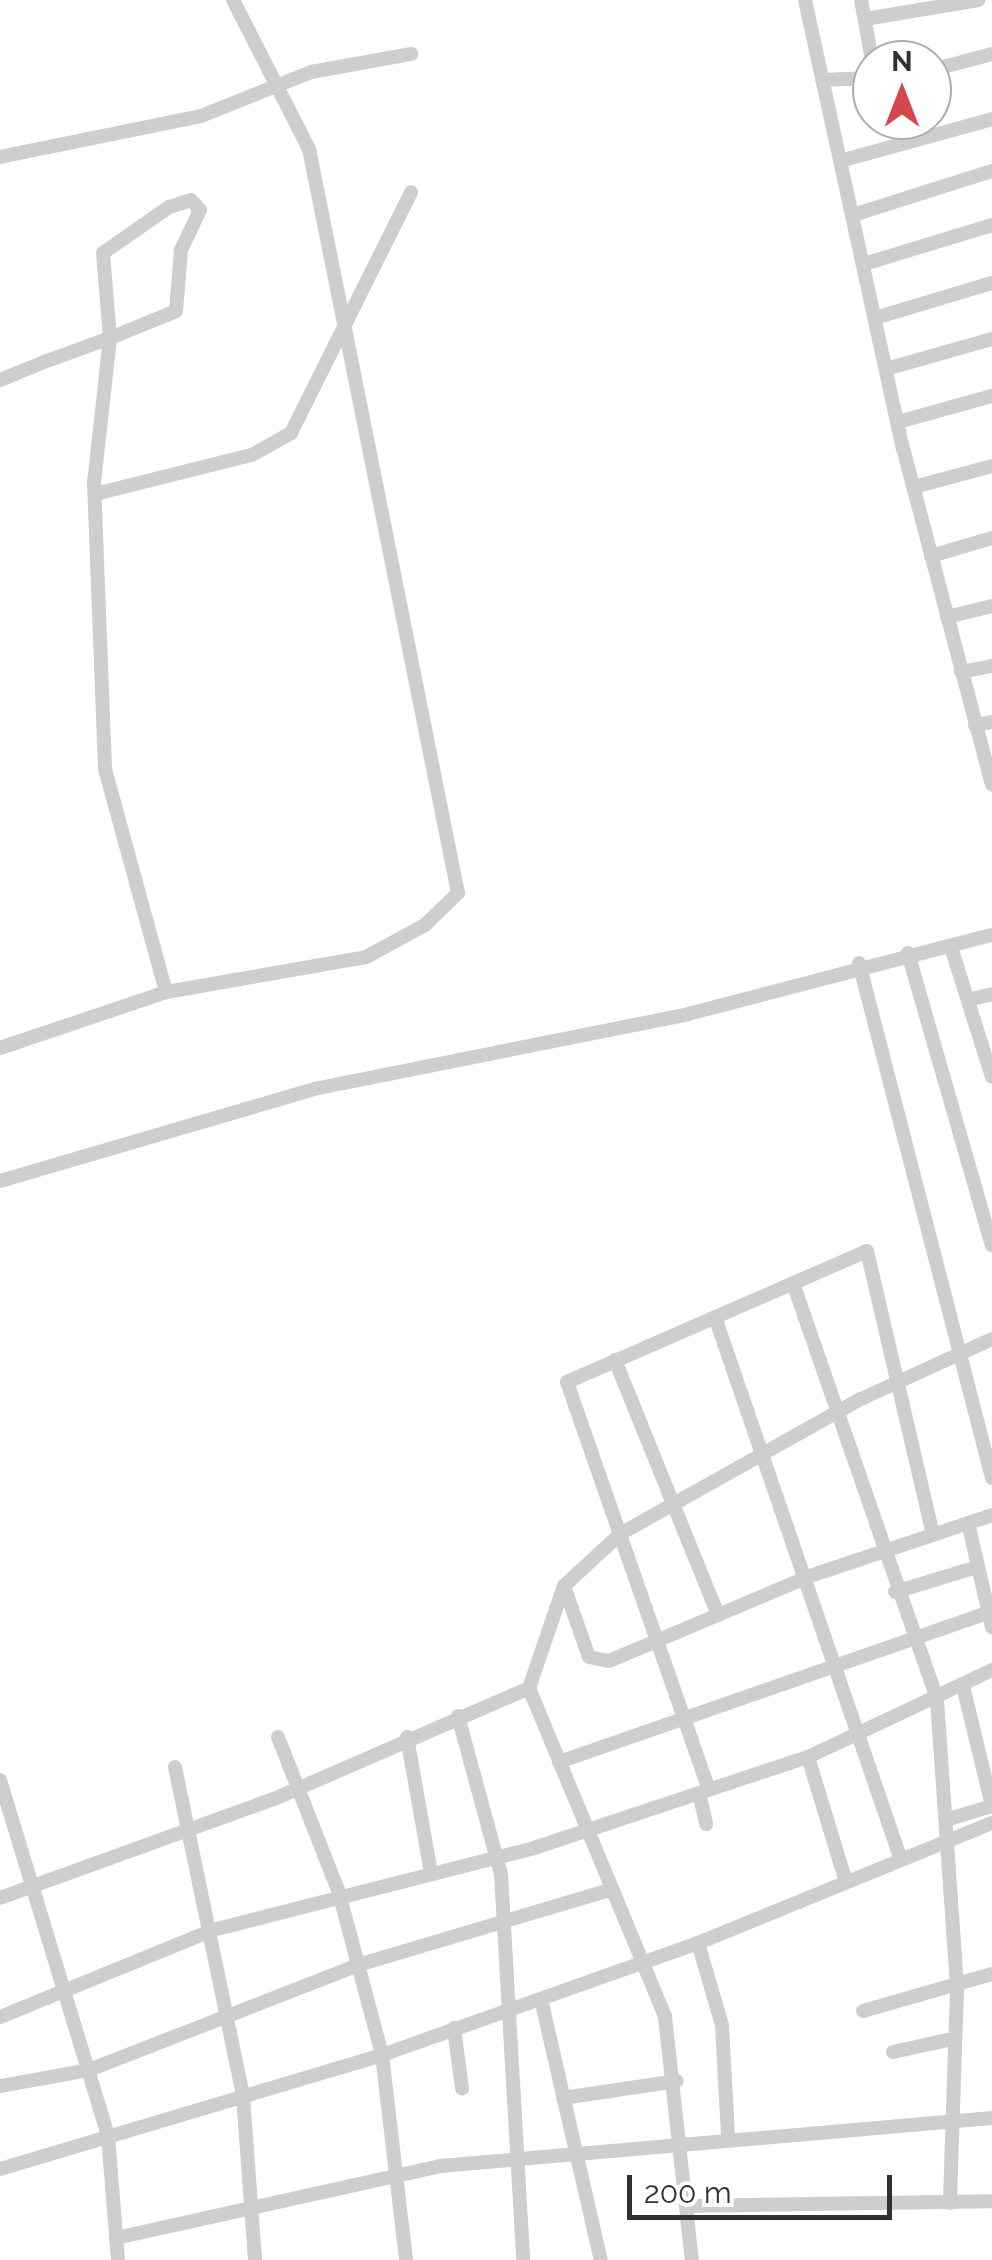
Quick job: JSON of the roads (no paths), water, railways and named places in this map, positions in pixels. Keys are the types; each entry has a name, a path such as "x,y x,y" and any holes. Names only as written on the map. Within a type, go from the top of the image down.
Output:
{"street":[{"path":"0,1048 166,992 366,956 425,925 458,892 309,149 232,0"},
{"path":"805,0 898,422 992,784"},
{"path":"861,0 868,40"},
{"path":"865,20 978,0"},
{"path":"0,156 201,116 276,86 411,54"},
{"path":"952,65 992,54"},
{"path":"822,80 852,79"},
{"path":"840,162 992,119"},
{"path":"853,215 992,171"},
{"path":"95,494 252,455 290,433 411,192"},
{"path":"0,380 110,338 176,311 181,250 200,210 191,200 103,253 110,338 95,494 108,785 166,992"},
{"path":"864,264 992,224"},
{"path":"875,318 992,283"},
{"path":"886,369 992,338"},
{"path":"898,422 992,396"},
{"path":"914,487 992,466"},
{"path":"931,556 992,538"},
{"path":"947,618 992,606"},
{"path":"962,672 992,666"},
{"path":"975,725 992,722"},
{"path":"0,1181 319,1088 688,1014 858,963 992,935"},
{"path":"951,946 992,1077"},
{"path":"908,954 992,1244"},
{"path":"858,963 992,1478"},
{"path":"968,1000 992,994"},
{"path":"706,1824 704,1791 690,1720 567,1382 867,1251 934,1534"},
{"path":"792,1282 879,1552 937,1700 949,1819 957,1990 952,2040 950,2203"},
{"path":"715,1317 810,1576 834,1673 901,1860"},
{"path":"692,2260 677,2080 643,1967 607,1892 585,1826 529,1688 564,1586 620,1534 896,1382 992,1339"},
{"path":"615,1360 676,1502 718,1615"},
{"path":"564,1586 589,1657 609,1660 810,1576 992,1515"},
{"path":"559,1762 834,1673 990,1617 968,1523"},
{"path":"895,1592 978,1567"},
{"path":"0,2017 68,1994 213,1930 339,1892 499,1858 585,1826 808,1758 856,1740 992,1670"},
{"path":"949,1819 992,1806 963,1686"},
{"path":"0,1898 304,1785 407,1737 529,1688"},
{"path":"458,1716 499,1858 524,2164 523,2260"},
{"path":"407,1737 431,1872"},
{"path":"278,1738 304,1785 339,1892 382,2054 400,2173 406,2260"},
{"path":"808,1758 846,1882"},
{"path":"175,1767 194,1828 244,2096 256,2260"},
{"path":"0,1780 27,1889 68,1994 108,2136 118,2260"},
{"path":"0,2169 382,2054 513,2007 643,1967 991,1824 992,1833"},
{"path":"0,2086 89,2070 358,1966 607,1892"},
{"path":"698,1943 722,2025 728,2136"},
{"path":"863,2011 957,1990 992,1974"},
{"path":"541,1999 574,2157 601,2260"},
{"path":"454,2028 462,2088"},
{"path":"893,2052 952,2040"},
{"path":"563,2098 677,2080"},
{"path":"116,2238 400,2173 524,2164 680,2139 992,2118"},
{"path":"686,2206 992,2201"}]}
